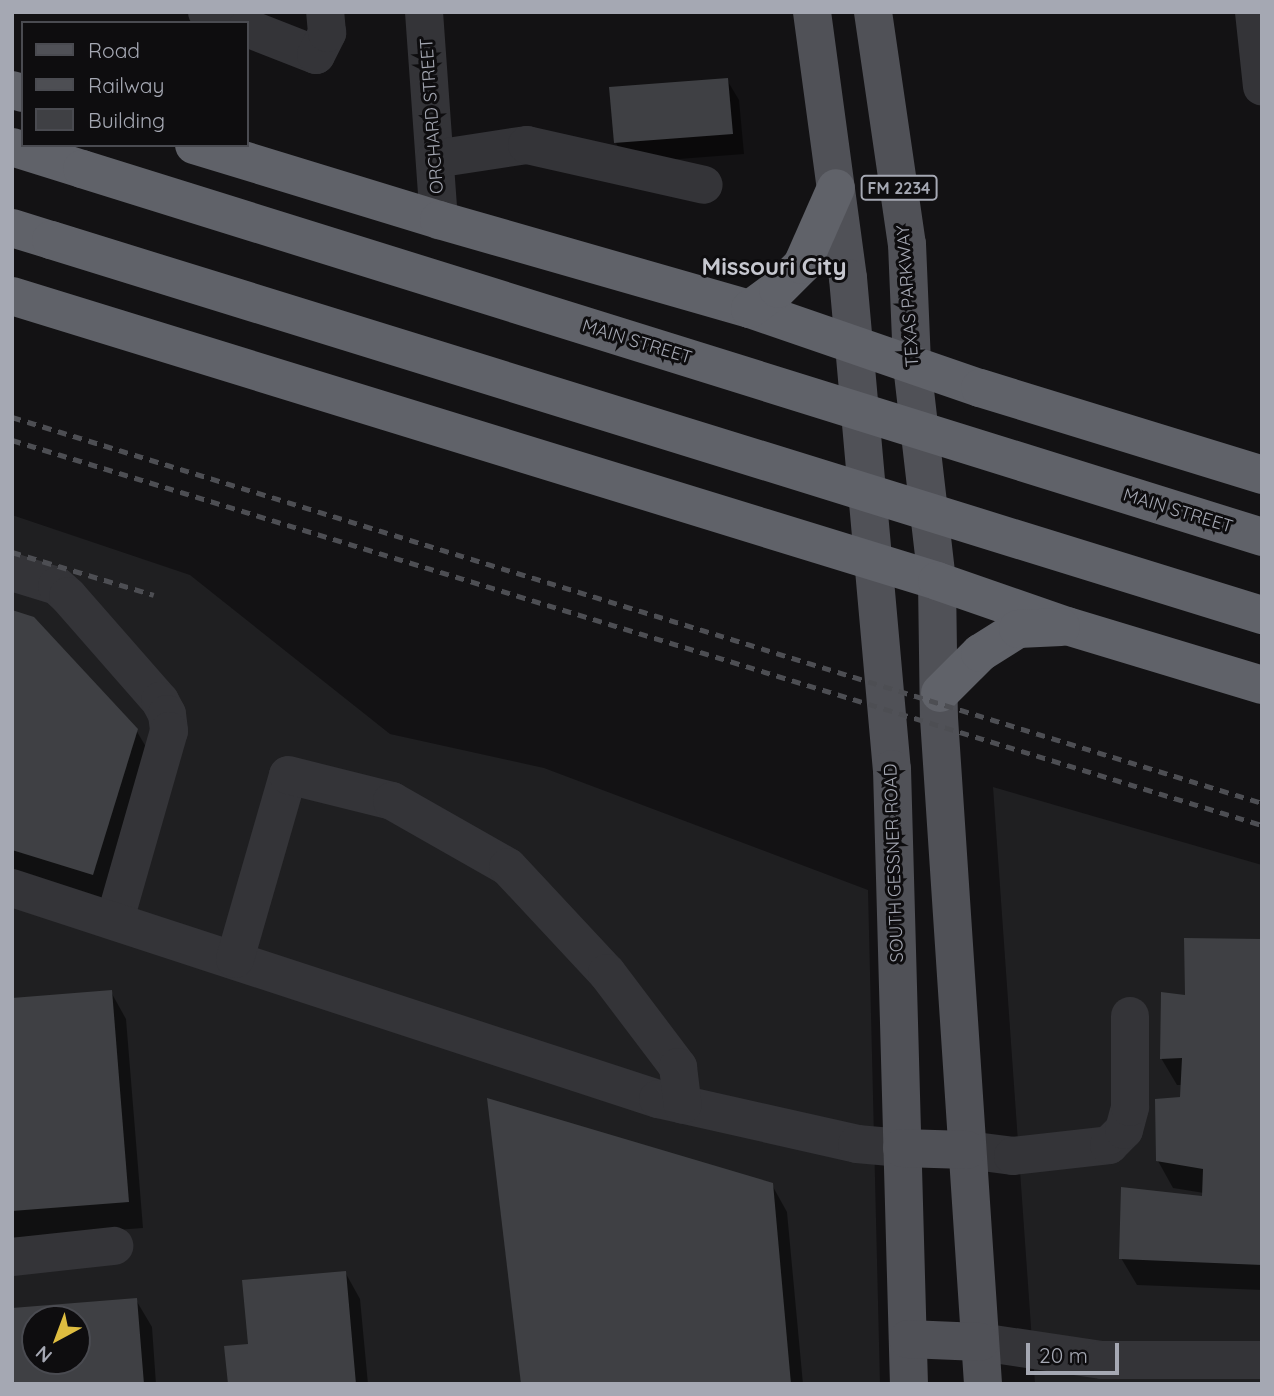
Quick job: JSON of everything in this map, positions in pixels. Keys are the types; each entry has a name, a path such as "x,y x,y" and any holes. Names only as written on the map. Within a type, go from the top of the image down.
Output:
{"highway":[{"name":"MAIN STREET","path":"12,147 1262,537"},
{"path":"201,147 439,220 750,309 912,365 1262,475"},
{"path":"750,309 778,289 802,264 836,188"},
{"path":"12,228 1262,615"},
{"path":"12,296 937,581 1067,626 1262,685"},
{"path":"940,693 980,653 1018,629 1067,626"}],"main road":[{"name":"FM 2234","path":"812,12 854,345"},
{"name":"TEXAS PARKWAY","path":"873,12 907,244 912,365 937,581"},
{"name":"SOUTH GESSNER ROAD","path":"854,345 892,769 909,1384"},
{"path":"937,581 940,693 983,1384"},
{"path":"902,1148 967,1150"},
{"path":"908,1339 980,1342"}],"street":[{"path":"207,12 229,21"},
{"path":"248,28 316,55 327,33 325,12"},
{"name":"ORCHARD STREET","path":"424,12 439,220"},
{"path":"1254,12 1262,87"},
{"path":"435,159 527,145 704,185"},
{"path":"12,572 57,586 68,596 160,701 167,714 169,731 115,919"},
{"path":"235,958 288,775 392,801 508,867 607,973 678,1067 683,1105"},
{"path":"12,888 115,919 683,1105 858,1144 902,1148"},
{"path":"967,1150 1013,1156 1109,1145 1124,1130 1130,1107 1130,1016"},
{"path":"12,1258 114,1246"},
{"path":"980,1342 1102,1360 1262,1360"}],"shaded area":[{"path":"12,515 190,575 390,734 544,768 868,890 880,1384 12,1384"},
{"path":"993,787 1262,865 1262,1384 1035,1384"}],"building":[{"path":"728,78 733,134 614,143 609,87"},
{"path":"12,610 34,617 138,729 93,875 12,850"},
{"path":"1184,938 1262,939 1262,1265 1119,1259 1121,1187 1202,1196 1203,1169 1156,1161 1155,1099 1180,1097 1182,1058 1160,1059 1161,992 1185,995"},
{"path":"112,990 129,1202 12,1211 12,998"},
{"path":"487,1098 773,1183 791,1384 521,1384"},
{"path":"346,1271 356,1384 228,1384 224,1346 248,1344 242,1280"},
{"path":"137,1298 144,1384 12,1384 12,1308 21,1307 21,1375 91,1375 91,1305 50,1305"}],"railway":[{"path":"12,417 1262,803"},
{"path":"12,440 1262,825"},
{"path":"12,552 154,595"}],"district":[{"name":"Missouri City","path":"774,267"}]}
